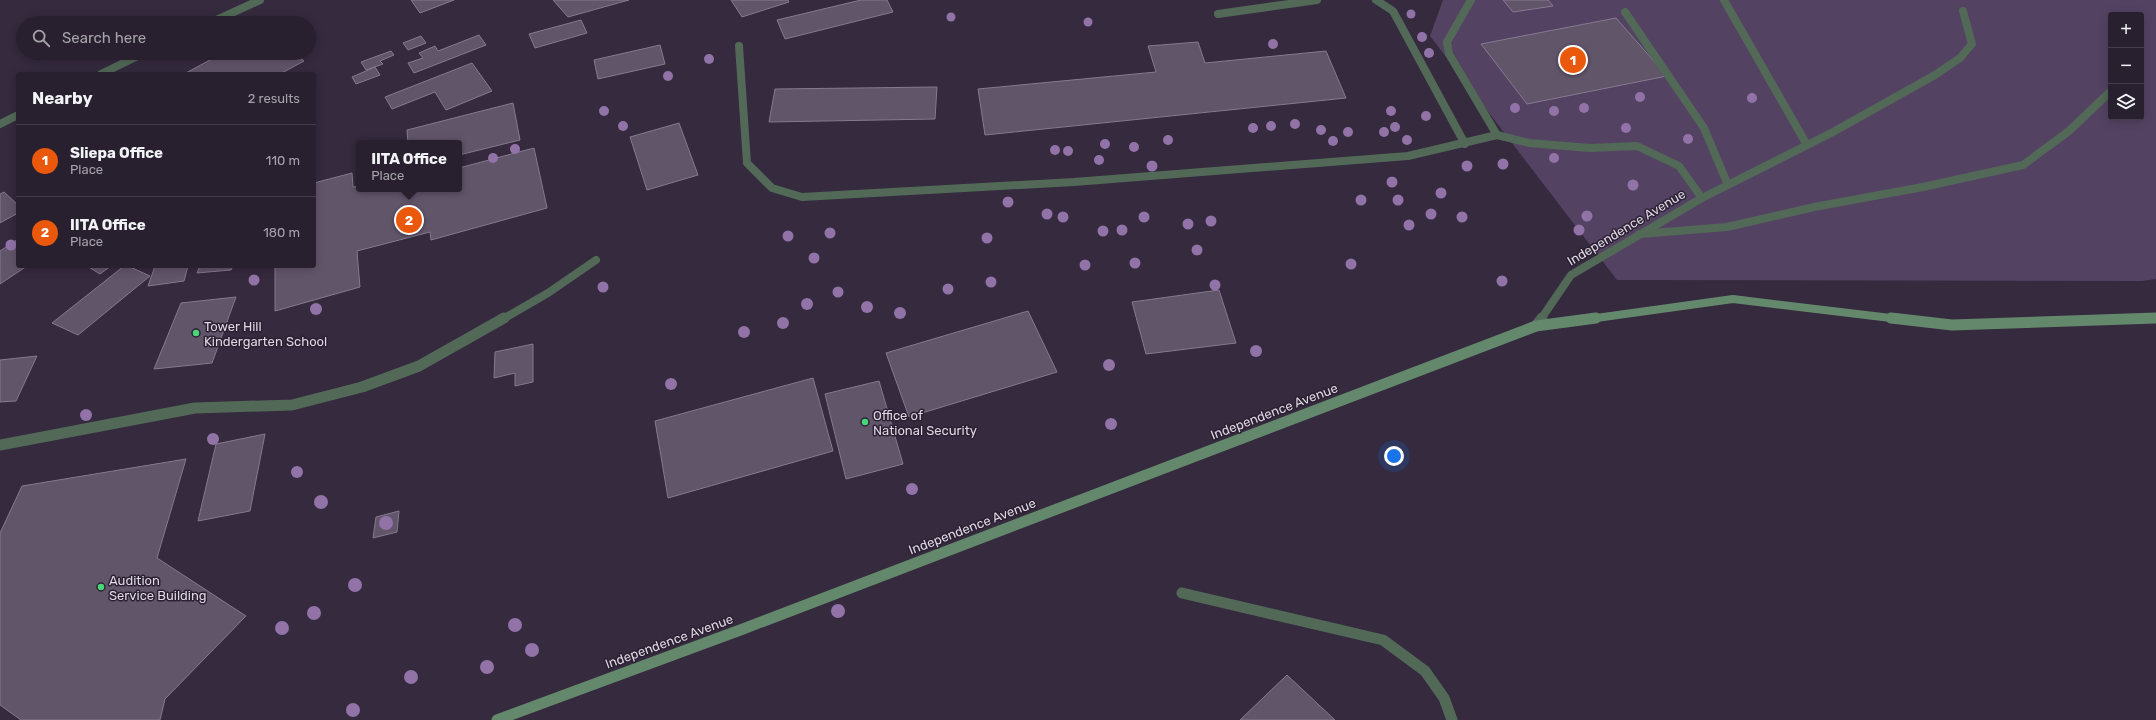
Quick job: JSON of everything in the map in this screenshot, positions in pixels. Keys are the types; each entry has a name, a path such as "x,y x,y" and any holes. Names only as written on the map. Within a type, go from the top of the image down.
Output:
{"street":[{"path":"225,16 260,0"},
{"path":"1218,14 1317,0"},
{"path":"1376,0 1393,11 1465,144"},
{"path":"1471,0 1447,42 1449,54 1497,135"},
{"path":"1724,0 1807,145"},
{"name":"Independence Avenue","path":"497,720 743,629 1536,326 1571,275 1702,198 1886,104 1929,79 1967,53 1972,44 1963,10"},
{"path":"1625,12 1704,128 1728,185"},
{"path":"739,46 747,163 772,188 802,197 1074,182 1408,156 1465,144 1497,135 1529,143 1589,148 1637,146 1678,166 1702,198"},
{"path":"105,72 130,60"},
{"path":"1640,234 1727,227 1814,207 1923,187 2023,165 2069,131 2108,94"},
{"path":"0,124 16,116"},
{"path":"0,445 195,408 292,405 362,387 426,363 542,297 596,260"},
{"path":"1536,326 1733,299 1952,324 2156,318"},
{"path":"1182,593 1383,640 1425,671 1444,698 1452,720"}],"shaded area":[{"path":"1443,0 2156,0 2156,279 2142,281 1617,280 1430,36"}],"building":[{"path":"411,0 454,0 420,13"},
{"path":"553,0 629,0 568,17"},
{"path":"731,0 788,0 789,2 742,17"},
{"path":"861,0 887,0 893,12 785,39 777,20"},
{"path":"1503,0 1548,0 1553,6 1513,12"},
{"path":"1616,18 1667,76 1527,104 1481,44"},
{"path":"581,20 587,33 535,48 529,34"},
{"path":"479,35 486,45 414,73 408,63 423,58 419,53 435,46 438,51"},
{"path":"421,36 426,43 408,50 403,43"},
{"path":"1198,42 1205,63 1326,51 1346,98 985,135 978,89 1156,72 1148,46"},
{"path":"660,45 665,64 598,79 594,60"},
{"path":"391,51 394,55 380,61 383,64 366,70 361,62"},
{"path":"210,60 304,61 284,72 188,72"},
{"path":"472,63 492,91 446,110 435,92 392,109 385,97"},
{"path":"375,67 380,75 356,84 352,77"},
{"path":"937,87 935,119 769,122 775,89"},
{"path":"513,103 520,140 462,154 462,140 408,140 407,130"},
{"path":"679,123 698,175 647,190 630,137"},
{"path":"534,148 547,208 431,240 430,232 357,251 360,287 275,311 275,268 316,268 316,182 352,173 353,187 356,186 356,192 462,192 462,167"},
{"path":"4,192 16,203 16,214 0,223 0,194"},
{"path":"16,240 16,268 24,268 0,284 0,251"},
{"path":"90,268 108,268 100,274"},
{"path":"121,268 132,268 150,276 78,335 52,323"},
{"path":"154,268 187,268 184,281 148,286"},
{"path":"199,268 232,268 231,270 197,273"},
{"path":"1219,290 1236,343 1146,354 1132,302"},
{"name":"Tower Hill Kindergarten School","path":"236,297 212,363 154,369 181,303"},
{"path":"1028,311 1057,372 909,417 886,353"},
{"path":"533,344 533,382 515,386 515,373 494,378 495,352"},
{"path":"37,356 16,401 0,402 0,360"},
{"path":"813,378 833,451 668,498 655,421"},
{"path":"879,381 903,464 846,479 825,394"},
{"path":"265,434 250,511 198,521 216,444"},
{"name":"Audition Service Building","path":"186,459 157,558 246,616 165,699 160,720 21,720 0,705 0,533 22,486"},
{"path":"399,511 397,532 373,538 376,517"},
{"path":"1287,675 1335,720 1240,720"}],"place":[{"name":"Sliepa Office","path":"1573,60"},
{"name":"IITA Office","path":"409,220"},
{"name":"Tower Hill Kindergarten School","path":"196,333"},
{"name":"Office of National Security","path":"865,422"},
{"name":"Audition Service Building","path":"101,587"}]}
